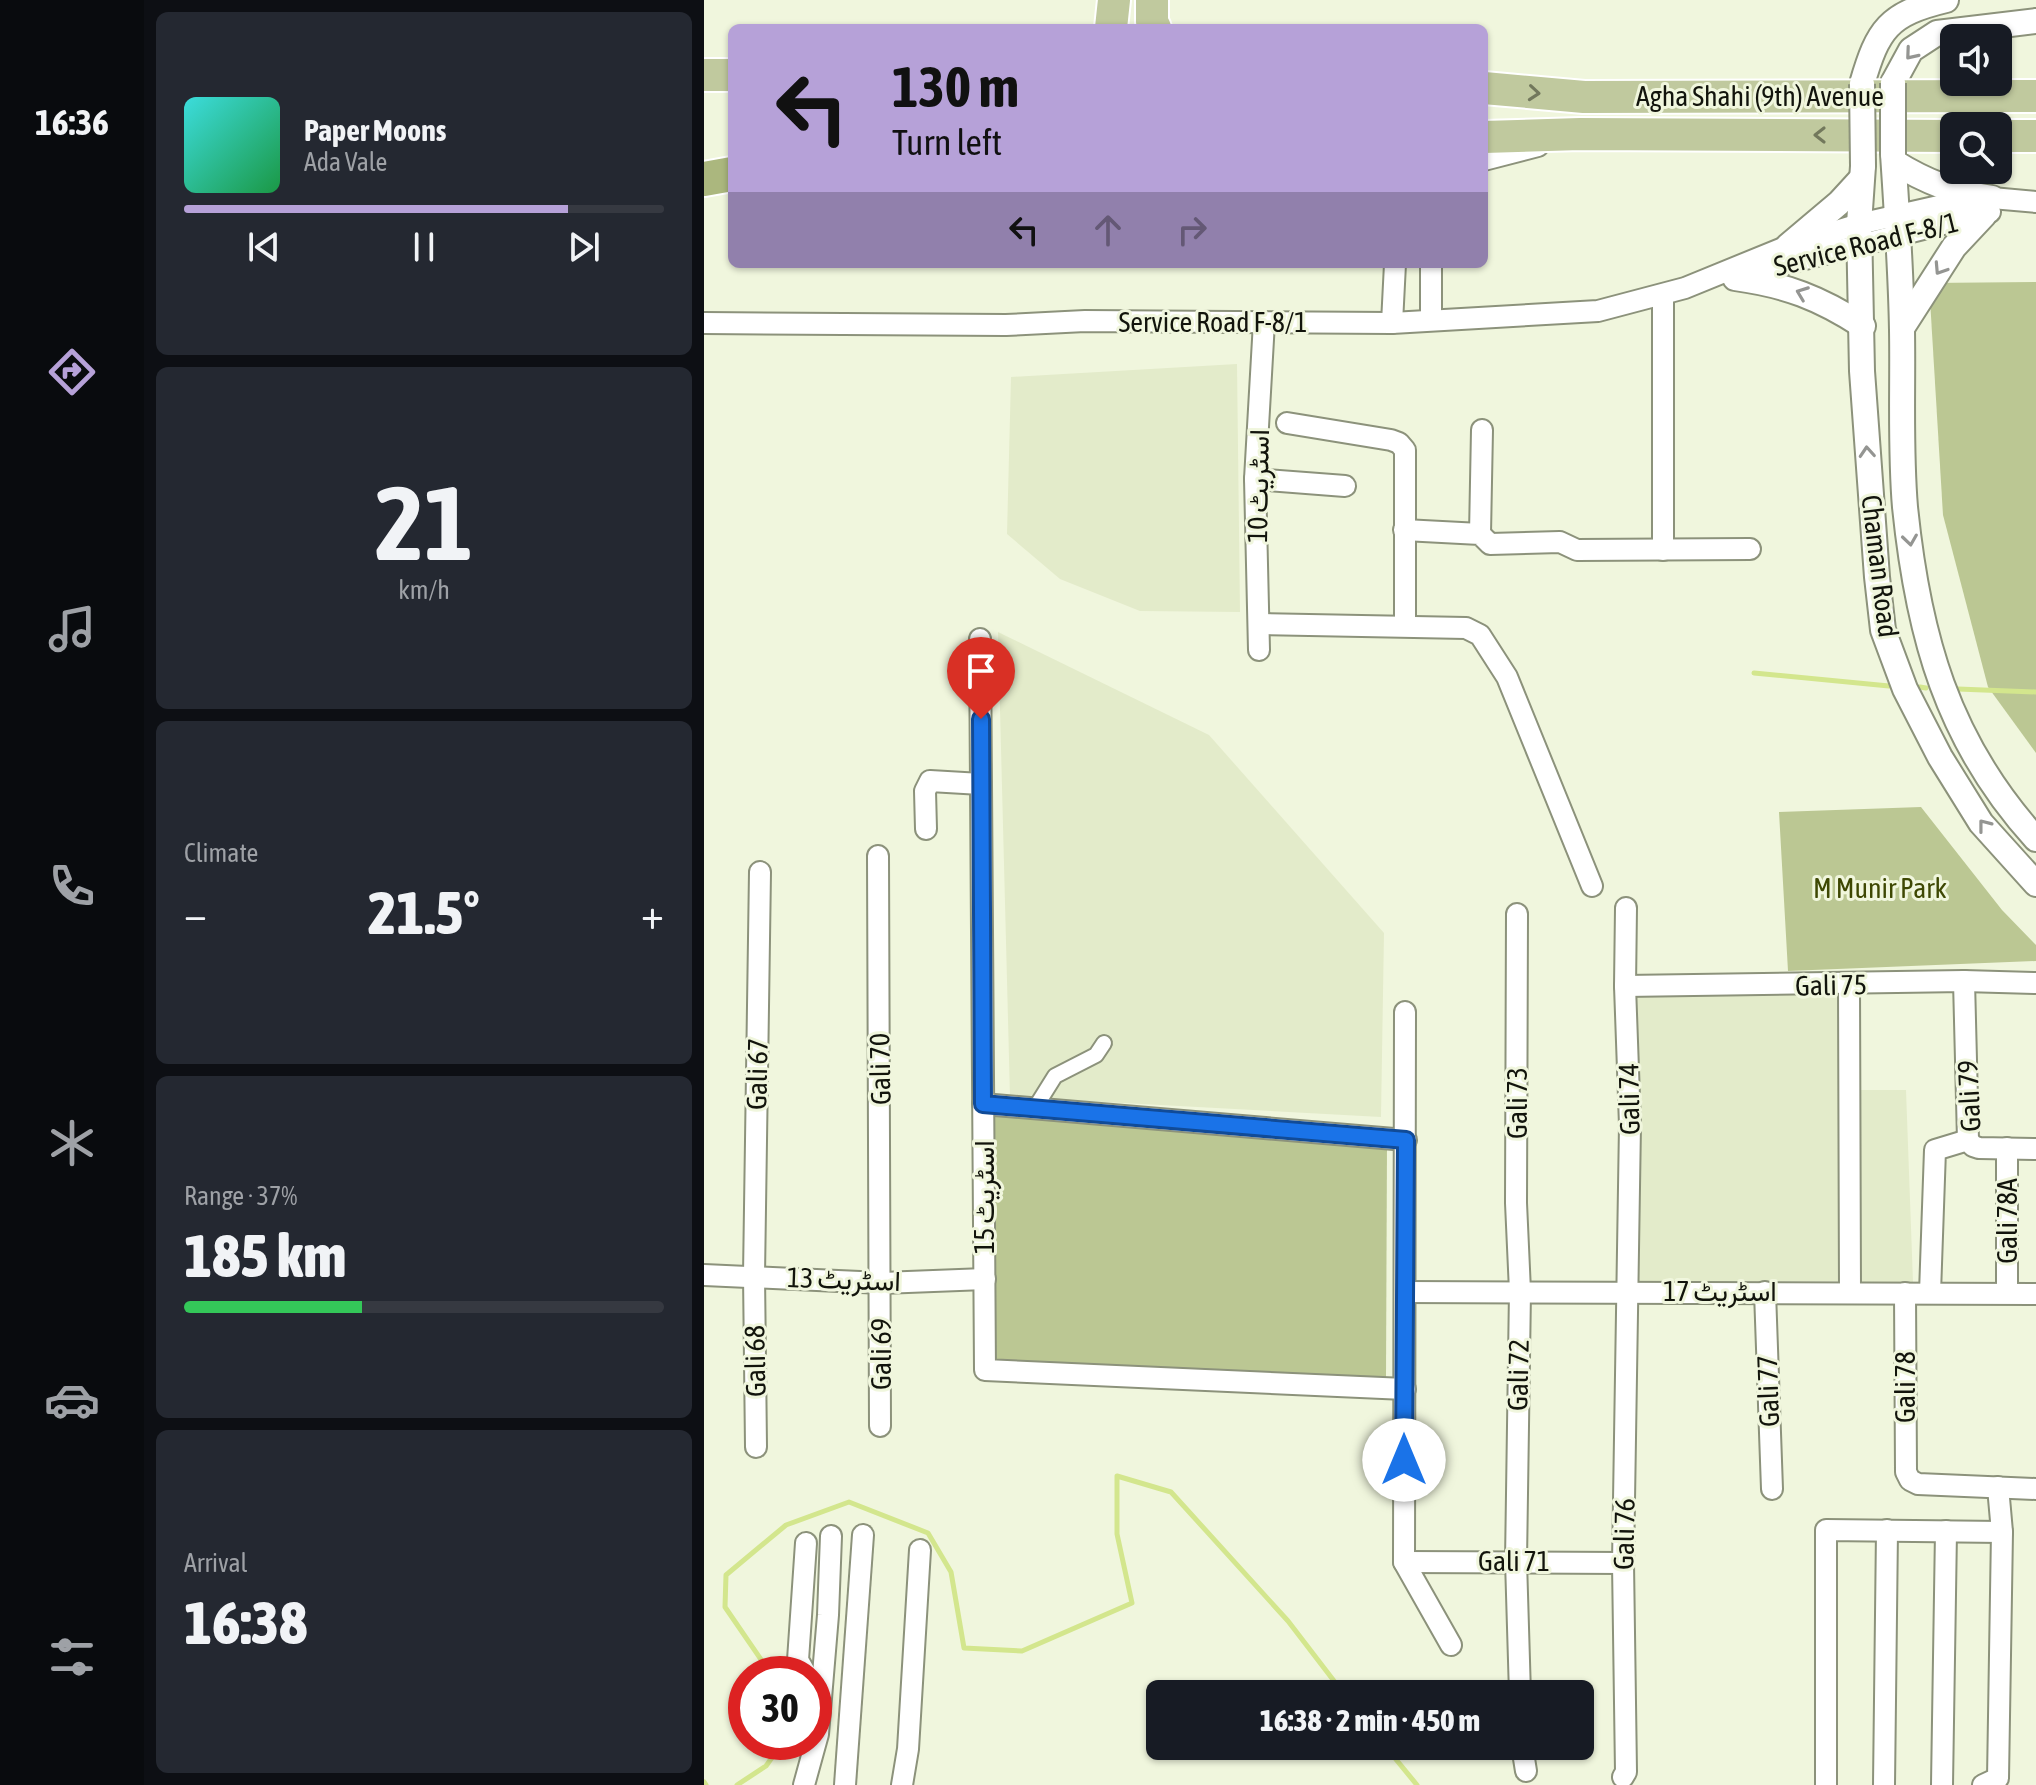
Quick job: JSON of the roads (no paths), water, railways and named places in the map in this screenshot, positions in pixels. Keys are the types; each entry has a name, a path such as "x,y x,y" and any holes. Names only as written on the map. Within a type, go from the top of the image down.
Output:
{"highway":[{"path":"704,179 728,175"}],"main road":[{"path":"704,75 728,75"},
{"name":"Agha Shahi (9th) Avenue","path":"1488,88 1584,97 2036,96"},
{"name":"Agha Shahi (9th) Avenue","path":"1488,137 1580,134 1940,136"},
{"path":"2012,136 2036,136"},
{"path":"704,166 728,166"}],"street":[{"name":"Chaman Road","path":"1946,0 1897,17 1873,44 1862,84 1860,224 1864,402 1883,630 1905,689 1940,757 1981,823 2036,884"},
{"name":"Chaman Road","path":"2036,21 1937,33 1911,50 1893,83 1905,505 1922,621 1945,697 1976,759 2015,816 2036,839"},
{"path":"1488,159 1580,134"},
{"path":"1894,158 1924,181 1996,205 1954,247 1902,328"},
{"path":"1788,246 1839,203 1862,172"},
{"name":"Service Road F-8/1","path":"1726,277 1788,246 1860,224 1897,227 1952,203 1996,205 2036,202"},
{"name":"Service Road F-8/1","path":"704,323 1392,323 1598,311 1726,277 1860,224"},
{"path":"1392,323 1395,268"},
{"path":"1431,268 1431,320"},
{"path":"1726,277 1803,292 1863,326"},
{"path":"1663,295 1663,550"},
{"name":"اسٹریٹ 10","path":"1259,650 1255,479 1264,322"},
{"path":"1287,423 1399,443 1405,450 1405,626"},
{"path":"1480,534 1482,430"},
{"path":"1255,479 1345,486"},
{"path":"1404,530 1480,534 1490,544 1560,542 1577,550 1750,549"},
{"path":"1259,624 1466,628 1480,635 1507,677 1592,886"},
{"name":"اسٹریٹ 15","path":"980,639 985,1370 1405,1389"},
{"path":"926,829 925,791 930,781 981,784"},
{"name":"Gali 70","path":"878,856 882,1283"},
{"name":"Gali 67","path":"754,1275 760,872"},
{"name":"Gali 74","path":"1626,908 1625,986 1630,1125 1627,1291"},
{"name":"Gali 73","path":"1517,914 1516,1203 1520,1291"},
{"name":"Gali 75","path":"1625,986 1964,981 2036,983"},
{"name":"Gali 79","path":"1964,981 1968,1140 1979,1148 2036,1149"},
{"path":"1849,985 1850,1291"},
{"path":"1405,1012 1404,1562 1451,1645"},
{"path":"1035,1108 1055,1076 1096,1055 1104,1043"},
{"path":"983,1104 1406,1140"},
{"path":"1930,1293 1935,1150 1968,1140"},
{"name":"Gali 78A","path":"2007,1148 2007,1293"},
{"name":"اسٹریٹ 13","path":"704,1275 882,1283 985,1279"},
{"name":"Gali 68","path":"754,1275 756,1447"},
{"name":"Gali 69","path":"880,1426 882,1283"},
{"name":"Gali 72","path":"1516,1561 1520,1291"},
{"name":"Gali 76","path":"1623,1777 1626,1772 1623,1563 1627,1291"},
{"name":"اسٹریٹ 17","path":"1405,1292 1850,1291 2036,1294"},
{"name":"Gali 77","path":"1765,1292 1772,1489"},
{"name":"Gali 78","path":"1905,1293 1906,1472 1910,1480 1918,1484 1998,1487"},
{"path":"1983,1785 1998,1778 2002,1532 1998,1487 2036,1489"},
{"path":"1826,1785 1826,1530 2002,1532"},
{"path":"1884,1785 1887,1530"},
{"path":"1942,1785 1946,1531"},
{"path":"845,1785 863,1535"},
{"path":"823,1656 828,1615 831,1536"},
{"path":"798,1656 806,1543"},
{"path":"902,1785 908,1749 920,1550"},
{"path":"1516,1561 1520,1680"},
{"name":"Gali 71","path":"1404,1562 1623,1563"},
{"path":"804,1785 811,1760"}],"waterway":[{"path":"1754,673 1889,686"},
{"path":"1920,687 1926,688"},
{"path":"1958,689 2036,692"},
{"path":"759,1656 725,1607 726,1575 786,1525 849,1502 928,1533 951,1572 964,1648 1022,1651 1132,1603 1117,1534 1117,1476 1171,1492 1288,1621 1333,1680"},
{"path":"737,1785 770,1760"},
{"path":"1396,1760 1417,1785"}],"park label":[{"name":"M Munir Park","path":"1880,888"}]}
